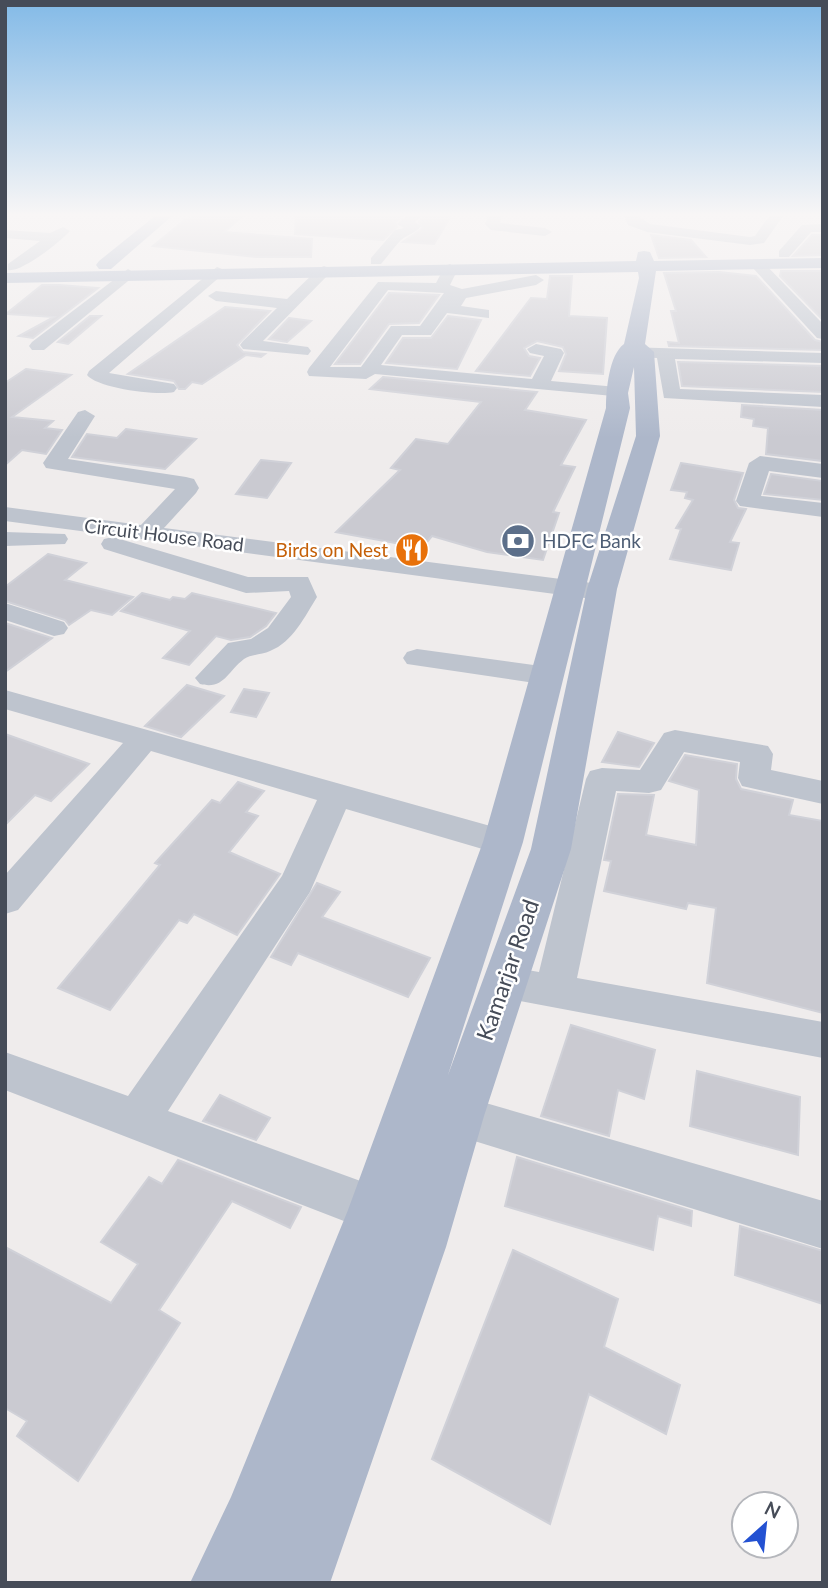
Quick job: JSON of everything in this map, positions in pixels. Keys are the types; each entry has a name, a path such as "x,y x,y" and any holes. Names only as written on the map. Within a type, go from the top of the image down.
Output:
{"main road":[{"path":"238,1578 255,1520 376,1210 503,842 548,676 587,590 618,408 639,366 644,290"},
{"name":"Kamarjar Road","path":"295,1583 319,1525 424,1226 458,1116 551,849 587,590"}],"street":[{"path":"38,346 109,290"},
{"path":"167,388 99,379 96,375 196,290"},
{"path":"225,290 216,296 289,304"},
{"path":"302,351 249,345 303,290"},
{"path":"380,290 316,372 366,373 397,330 425,331 456,290"},
{"path":"476,290 460,294 452,309 483,314"},
{"path":"782,290 823,334"},
{"path":"366,391 397,346"},
{"path":"536,349 555,353 539,385"},
{"path":"461,378 473,357"},
{"path":"380,370 539,385 639,366 823,358"},
{"path":"639,366 823,404"},
{"path":"639,366 671,394 823,404"},
{"path":"85,416 54,459 59,466 186,484 188,488 147,533"},
{"path":"823,471 760,463 748,501 823,510"},
{"name":"Circuit House Road","path":"5,514 587,590"},
{"path":"5,539 104,541 246,585 299,583 325,556"},
{"path":"210,678 239,649 257,650 282,630 304,597 299,583"},
{"path":"5,611 54,628"},
{"path":"417,658 548,676"},
{"path":"5,699 503,842"},
{"path":"5,900 145,738"},
{"path":"554,991 602,779 649,782 675,740 757,754 754,778 823,793"},
{"path":"137,1120 297,882 336,794"},
{"path":"504,982 823,1040"},
{"path":"5,1071 424,1226"},
{"path":"458,1116 823,1225"}],"building":[{"path":"36,290 95,290 33,338 19,336 54,317 6,314"},
{"path":"548,290 571,290 569,316 607,318 603,374 559,371 566,354 563,347 537,341 524,348 529,356 540,358 530,376 476,371 531,298 547,299"},
{"path":"669,290 769,290 815,340 823,342 823,350 669,346 668,342 679,343 671,311 676,311"},
{"path":"794,290 823,290 823,320"},
{"path":"389,293 439,295 419,323 389,324 360,364 335,364"},
{"path":"225,307 270,311 237,345 243,352 265,354 261,357 246,355 202,384 192,382 185,389 179,389 174,381 128,374"},
{"path":"90,316 101,316 68,344 58,342"},
{"path":"448,316 481,320 457,369 386,363 403,338 431,338"},
{"path":"289,318 311,321 287,342 269,339"},
{"path":"678,362 823,366 823,392 682,386"},
{"path":"26,369 71,375 12,417 53,421 45,428 62,430 46,454 22,450 5,465 5,383"},
{"path":"383,377 537,392 525,410 586,420 561,465 575,467 553,512 559,513 543,560 487,552 432,536 422,548 336,532 400,470 391,468 416,439 448,444 481,402 370,389"},
{"path":"742,405 823,410 823,461 766,454 768,428 753,426 754,419 741,417"},
{"path":"126,429 196,439 165,469 72,457 87,434 117,438"},
{"path":"261,460 291,463 267,498 236,494"},
{"path":"681,463 743,473 734,500 738,508 746,509 730,542 739,543 731,570 670,559 681,529 676,528 693,500 685,498 687,492 671,490"},
{"path":"771,474 823,481 823,500 764,494"},
{"path":"48,554 86,563 65,580 133,597 112,615 91,610 69,625 65,620 5,601 5,587"},
{"path":"142,593 170,600 173,597 185,599 192,593 276,613 266,626 250,637 231,640 216,636 189,665 163,658 190,631 121,611"},
{"path":"5,623 52,638 5,672"},
{"path":"187,685 224,696 181,737 145,726"},
{"path":"244,689 269,693 256,717 231,712"},
{"path":"618,732 654,743 639,767 602,762"},
{"path":"5,734 89,764 51,801 35,795 5,825"},
{"path":"685,755 737,764 736,779 741,789 793,800 789,815 823,821 823,1013 707,983 716,908 688,903 686,909 604,891 611,861 604,860 618,794 654,795 646,835 696,845 699,790 669,781"},
{"path":"238,782 264,791 246,812 258,816 229,852 280,874 237,935 194,914 187,923 179,920 110,1010 58,988 160,865 155,863 212,800 220,803"},
{"path":"317,883 340,892 322,917 430,958 408,997 298,953 291,965 271,957"},
{"path":"571,1025 655,1050 644,1099 618,1090 609,1136 541,1116"},
{"path":"697,1071 800,1097 798,1155 690,1126"},
{"path":"220,1095 270,1118 256,1140 203,1121"},
{"path":"517,1157 692,1211 691,1226 658,1216 653,1250 505,1206"},
{"path":"178,1160 301,1207 290,1228 232,1201 159,1310 180,1323 78,1481 17,1436 27,1421 5,1408 5,1247 111,1303 138,1264 101,1242 149,1177 162,1184"},
{"path":"740,1226 823,1251 823,1304 735,1275"},
{"path":"513,1250 618,1299 604,1347 680,1385 666,1434 589,1394 550,1524 432,1459"}],"place":[{"name":"HDFC Bank","path":"518,541"},
{"name":"Birds on Nest","path":"412,550"}]}
